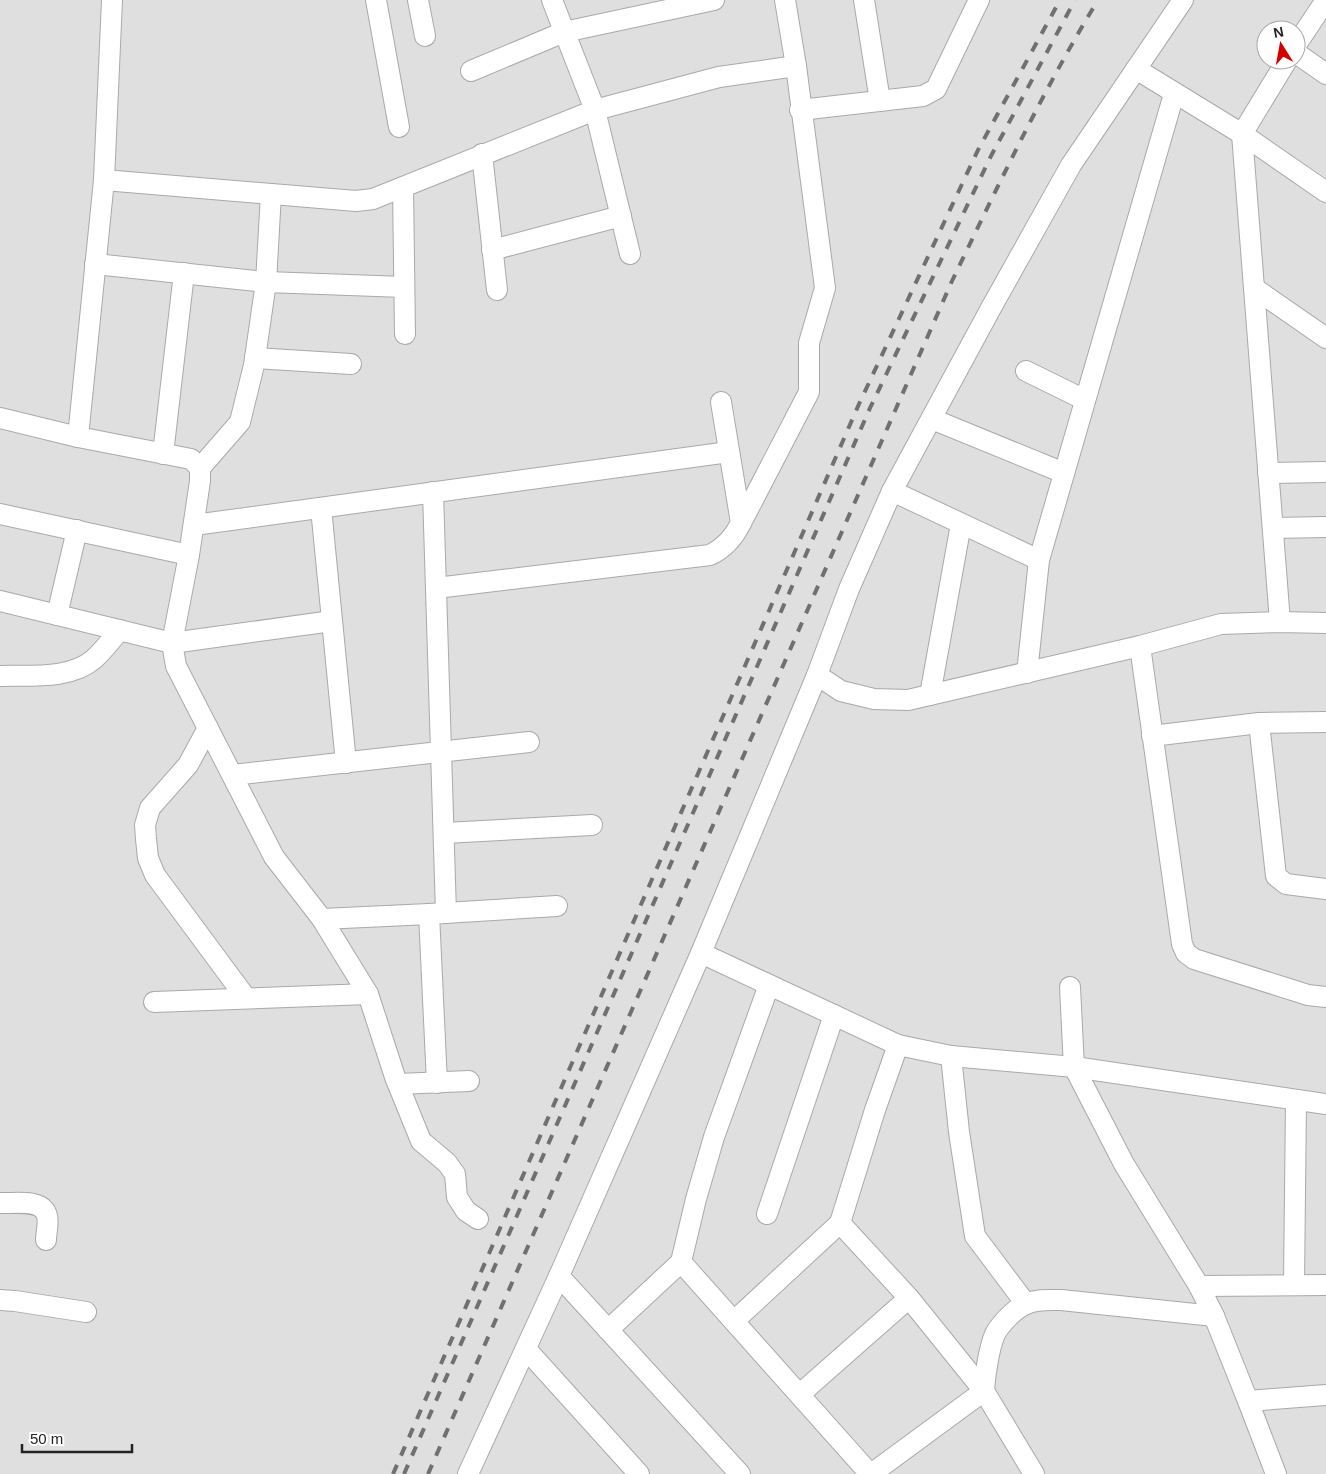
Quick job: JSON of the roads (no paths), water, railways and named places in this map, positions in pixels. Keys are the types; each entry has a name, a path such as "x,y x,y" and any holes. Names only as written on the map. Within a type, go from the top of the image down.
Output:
{"street":[{"path":"78,436 104,180 112,0"},
{"path":"376,0 399,128"},
{"path":"418,0 425,36"},
{"path":"552,0 595,110 630,254"},
{"path":"471,71 564,32 714,0"},
{"path":"436,588 710,555 719,551 735,535 809,392 810,343 825,288 800,110 796,66 785,0"},
{"path":"864,0 880,101"},
{"path":"800,110 923,96 936,89 978,0"},
{"path":"468,1474 559,1276 701,954 817,675 849,589 892,491 1071,165 1183,0"},
{"path":"1306,30 1326,0"},
{"path":"1306,60 1326,74"},
{"path":"104,180 356,201 373,199 595,110 719,77 796,66"},
{"path":"1136,69 1242,134 1326,192"},
{"path":"1280,622 1242,134 1281,70"},
{"path":"1027,673 1039,560 1174,94"},
{"path":"482,154 497,290"},
{"path":"403,187 405,334"},
{"path":"271,194 266,282 255,358 240,422 200,468 194,525 172,643 176,666 274,858 322,919 368,994 398,1084 421,1141 447,1163 455,1174 456,1197 466,1211 478,1219"},
{"path":"492,250 621,216"},
{"path":"95,264 266,282 404,287"},
{"path":"163,454 184,273"},
{"path":"1254,288 1326,338"},
{"path":"255,358 351,364"},
{"path":"1026,371 1085,400"},
{"path":"721,402 742,523"},
{"path":"0,418 191,459 200,468"},
{"path":"932,419 1064,473"},
{"path":"194,525 729,452"},
{"path":"1268,473 1326,472"},
{"path":"892,491 1039,560"},
{"path":"433,492 440,752 445,834 438,913 437,1082"},
{"path":"321,508 346,763"},
{"path":"0,514 189,555"},
{"path":"930,695 961,524"},
{"path":"1273,528 1326,527"},
{"path":"58,615 77,530"},
{"path":"0,601 172,643 332,621"},
{"path":"817,675 842,691 874,699 908,700 1140,646 1221,624 1326,623"},
{"path":"0,676 63,673 78,668 93,660 120,630"},
{"path":"1140,646 1182,944 1186,953 1194,959 1308,995 1326,997"},
{"path":"1152,736 1259,724 1326,722"},
{"path":"1259,724 1276,876 1286,884 1326,889"},
{"path":"208,728 188,765 150,808 145,824 148,858 155,875 246,998"},
{"path":"232,775 528,742"},
{"path":"445,834 592,825"},
{"path":"322,919 557,906"},
{"path":"701,954 769,984 898,1046 952,1056 1074,1068 1326,1104"},
{"path":"608,1330 681,1262 696,1199 714,1137 769,984"},
{"path":"1070,987 1074,1068 1124,1164 1199,1286 1214,1316 1276,1474"},
{"path":"154,1002 368,994"},
{"path":"767,1214 834,1015"},
{"path":"734,1321 840,1223 875,1110 898,1046"},
{"path":"952,1056 959,1132 975,1236 1026,1304"},
{"path":"398,1084 469,1081"},
{"path":"1294,1285 1296,1100"},
{"path":"0,1203 35,1204 42,1207 47,1216 46,1240"},
{"path":"840,1223 908,1298 984,1392 1032,1473"},
{"path":"681,1262 870,1474 984,1392 988,1360 996,1334 1009,1316 1026,1304 1044,1300 1061,1300 1214,1316"},
{"path":"559,1276 740,1474"},
{"path":"1199,1286 1326,1285"},
{"path":"800,1394 908,1298"},
{"path":"0,1300 86,1312"},
{"path":"526,1349 639,1474"},
{"path":"1248,1401 1326,1395"}],"railway":[{"path":"393,1474 859,404 978,150 1060,0"},
{"path":"404,1474 870,408 991,156 1075,0"},
{"path":"428,1474 952,281 1040,103 1098,0"}]}
